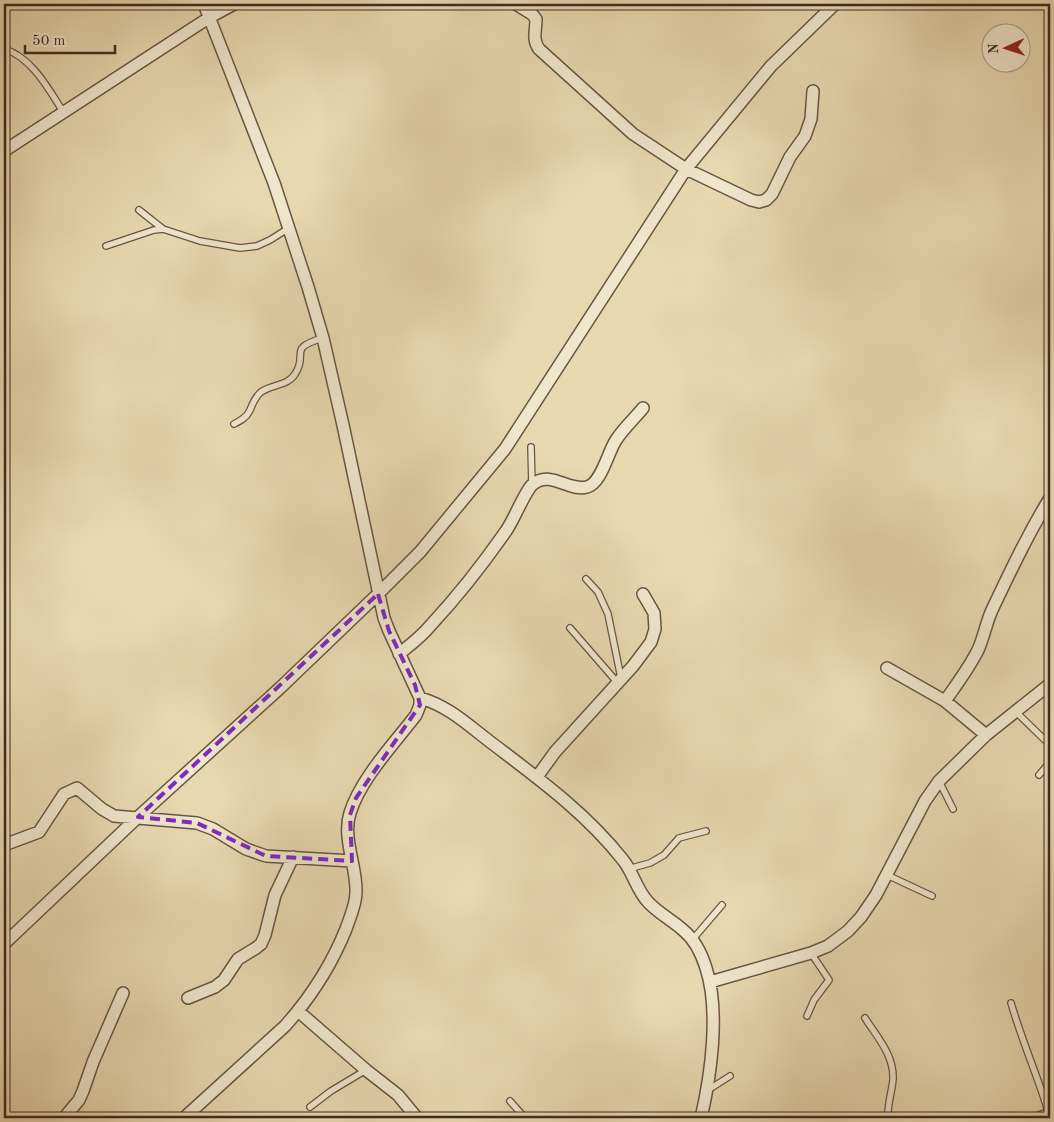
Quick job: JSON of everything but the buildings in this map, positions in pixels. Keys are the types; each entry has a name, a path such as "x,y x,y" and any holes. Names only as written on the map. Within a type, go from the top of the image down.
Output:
{"street":[{"path":"189,1116 298,1011 323,978 353,911 356,892 349,828 350,815 356,798 372,772 416,715 420,705 420,698 388,631 378,594 323,338 274,183 204,4"},
{"path":"4,150 210,17 234,4"},
{"path":"516,4 532,14 536,20 534,38 539,49 633,134 686,169 751,200 759,202 766,200 772,194 811,120 813,91"},
{"path":"4,944 378,594 420,552 505,449 686,169 770,66 835,4"},
{"path":"399,654 430,628 464,586 507,530 532,486 539,481 548,479 557,480 579,488 587,487 594,483 615,440 643,408"},
{"path":"945,701 966,672 979,648 991,613 1004,584 1050,498"},
{"path":"537,777 554,752 644,654 652,642 655,629 654,613 643,594"},
{"path":"887,668 945,701 986,735"},
{"path":"710,982 811,954 828,946 848,931 861,917 887,875 925,801 939,781 986,735 1050,684"},
{"path":"420,698 444,707 537,777 598,831 624,861 635,884 648,902 693,939 706,966 710,982 712,1043 708,1090 701,1118"},
{"path":"4,845 39,832 64,794 77,788 102,809 114,816 196,823 214,829 246,850 266,856 352,861"},
{"path":"188,998 215,987 224,980 238,959 261,944 275,895 293,857"},
{"path":"64,1118 79,1100 93,1062 123,993"},
{"path":"298,1011 398,1095 417,1118"}],"lane":[{"path":"4,49 24,61 36,73 64,113"},
{"path":"139,210 163,229 200,241 240,248 257,246 289,228"},
{"path":"106,246 154,230 163,229"},
{"path":"234,424 245,418 250,412 256,396 264,390 288,382 295,375 299,366 300,352 306,343 323,338"},
{"path":"531,447 532,486"},
{"path":"586,579 598,592 608,614 620,680"},
{"path":"570,628 620,680"},
{"path":"1016,712 1050,745"},
{"path":"1039,775 1050,762"},
{"path":"939,781 953,809"},
{"path":"628,870 650,863 664,855 679,838 706,831"},
{"path":"887,875 932,896"},
{"path":"693,939 722,905"},
{"path":"808,1016 814,1000 829,980 811,954"},
{"path":"1011,1004 1022,1040 1040,1085 1046,1116"},
{"path":"865,1018 884,1046 891,1061 893,1076 888,1118"},
{"path":"310,1108 331,1091 366,1070"},
{"path":"708,1090 730,1076"},
{"path":"510,1101 525,1118"}],"highlighted area":[{"path":"378,594 389,631 415,685 420,705 356,798 350,815 352,861 266,856 197,823 138,817"}]}
